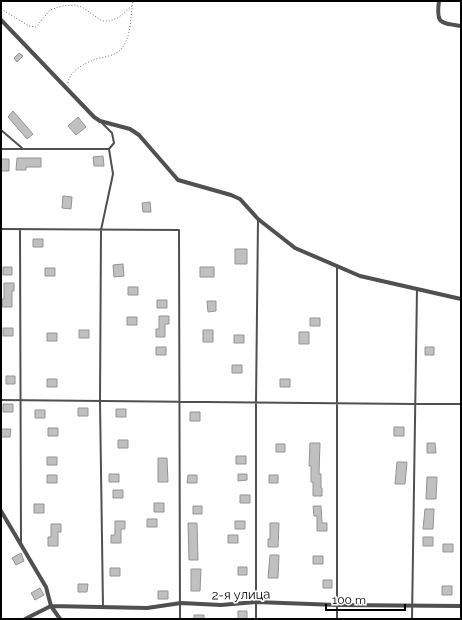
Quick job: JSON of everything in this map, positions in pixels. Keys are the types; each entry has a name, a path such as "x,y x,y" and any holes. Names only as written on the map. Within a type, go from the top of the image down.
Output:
{"street":[{"path":"439,1 438,17 440,21 444,24 461,26"},
{"path":"1,20 94,117 100,121 130,129 139,135 178,180 240,199 258,219 295,248 360,276 461,299"},
{"path":"1,511 46,587 51,606 60,619"},
{"name":"2-я улица","path":"25,619 51,606 147,608 180,603 221,605 256,602 337,605 461,606"}],"lane":[{"path":"100,121 112,133 114,142 109,150 113,174 101,230 100,402 104,607"},
{"path":"1,130 23,149"},
{"path":"1,148 109,150"},
{"path":"256,619 258,219"},
{"path":"1,229 179,230 180,619"},
{"path":"20,229 21,547"},
{"path":"337,266 337,619"},
{"path":"412,619 417,289"},
{"path":"1,400 461,404"}],"path":[{"path":"67,88 70,74 91,60 109,57 121,50 128,36 134,1"},
{"path":"1,9 29,26 36,27 50,10 61,6 74,5 82,7 102,21 109,21 118,18 133,5"}],"building":[{"path":"19,53 23,56 17,62 14,58"},
{"path":"13,111 33,134 27,139 8,117"},
{"path":"78,117 86,127 76,135 68,126"},
{"path":"103,156 104,166 94,166 93,157"},
{"path":"17,158 41,158 41,167 26,167 26,170 16,170"},
{"path":"1,159 9,159 9,171 1,171"},
{"path":"63,196 72,197 71,209 62,208"},
{"path":"150,202 151,212 143,212 142,203"},
{"path":"33,239 43,239 43,247 33,247"},
{"path":"235,249 247,249 247,264 235,264"},
{"path":"123,264 124,276 114,277 113,265"},
{"path":"3,267 12,267 12,275 3,275"},
{"path":"200,267 214,267 214,277 200,277"},
{"path":"45,268 55,268 55,276 45,276"},
{"path":"4,283 14,283 14,291 12,291 12,307 2,307 2,299 4,299"},
{"path":"128,287 138,287 138,295 128,295"},
{"path":"157,300 167,300 167,308 157,308"},
{"path":"207,301 216,301 216,311 208,312"},
{"path":"159,316 169,316 169,324 165,324 165,337 156,337 156,329 159,329"},
{"path":"127,317 137,317 137,325 127,325"},
{"path":"310,318 320,318 320,326 310,326"},
{"path":"3,328 13,328 13,336 3,336"},
{"path":"79,330 89,330 89,338 79,338"},
{"path":"203,330 213,330 213,342 203,342"},
{"path":"299,332 309,332 309,344 299,344"},
{"path":"47,333 57,333 57,341 47,341"},
{"path":"234,335 244,335 244,343 234,343"},
{"path":"156,347 166,347 166,355 156,355"},
{"path":"425,347 434,347 434,355 425,355"},
{"path":"232,365 242,365 242,373 232,373"},
{"path":"6,376 15,376 15,384 6,384"},
{"path":"47,379 57,379 57,387 47,387"},
{"path":"280,379 290,379 290,387 280,387"},
{"path":"3,404 13,404 13,412 3,412"},
{"path":"78,408 88,408 88,416 78,416"},
{"path":"116,409 126,409 126,417 116,417"},
{"path":"35,410 45,410 45,418 35,418"},
{"path":"190,412 200,412 200,421 190,421"},
{"path":"394,427 404,427 404,436 394,436"},
{"path":"48,428 58,428 58,436 48,436"},
{"path":"1,429 11,429 10,437 1,437"},
{"path":"118,440 128,440 128,448 118,448"},
{"path":"310,443 320,443 319,474 321,474 322,496 313,496 311,466 309,466"},
{"path":"427,443 435,443 436,453 427,453"},
{"path":"276,444 285,444 285,452 276,452"},
{"path":"236,456 246,456 246,464 236,464"},
{"path":"47,457 57,457 57,465 47,465"},
{"path":"158,458 167,458 168,482 158,482"},
{"path":"397,462 407,462 405,484 395,484"},
{"path":"109,474 119,474 119,482 109,482"},
{"path":"238,474 247,474 247,480 238,481"},
{"path":"47,475 57,475 57,483 47,483"},
{"path":"188,475 197,475 197,483 187,483"},
{"path":"269,475 278,475 278,483 269,483"},
{"path":"427,477 437,477 436,499 426,499"},
{"path":"113,490 123,490 123,498 113,498"},
{"path":"240,495 250,495 250,503 240,503"},
{"path":"154,503 164,503 164,512 154,512"},
{"path":"34,504 44,504 44,513 34,513"},
{"path":"193,506 202,506 202,514 193,514"},
{"path":"313,506 321,506 322,523 327,523 327,531 317,531 317,516 314,516"},
{"path":"425,509 434,509 433,529 423,529"},
{"path":"147,519 157,519 157,527 147,527"},
{"path":"115,521 125,521 125,529 121,529 121,543 111,543 111,535 115,535"},
{"path":"235,521 245,521 245,529 235,529"},
{"path":"188,523 197,523 198,560 189,560"},
{"path":"270,523 279,523 278,547 268,547 268,539 270,539"},
{"path":"51,524 61,524 61,532 58,532 58,546 48,546 48,537 51,537"},
{"path":"228,535 238,535 238,543 228,543"},
{"path":"423,537 433,537 433,546 423,546"},
{"path":"443,544 453,544 453,552 443,552"},
{"path":"21,553 24,561 16,565 12,558"},
{"path":"270,555 279,555 278,578 268,578"},
{"path":"313,556 323,556 323,564 313,564"},
{"path":"238,567 247,567 247,575 238,575"},
{"path":"110,568 120,568 120,576 110,576"},
{"path":"191,569 201,569 200,591 191,591"},
{"path":"323,580 332,580 332,588 323,588"},
{"path":"78,584 88,584 87,592 78,592"},
{"path":"442,586 452,586 452,595 442,595"},
{"path":"40,588 44,595 35,600 31,593"},
{"path":"158,591 168,591 168,599 158,599"},
{"path":"238,611 247,611 247,619 238,619"},
{"path":"194,615 204,615 204,619 194,619"}]}
